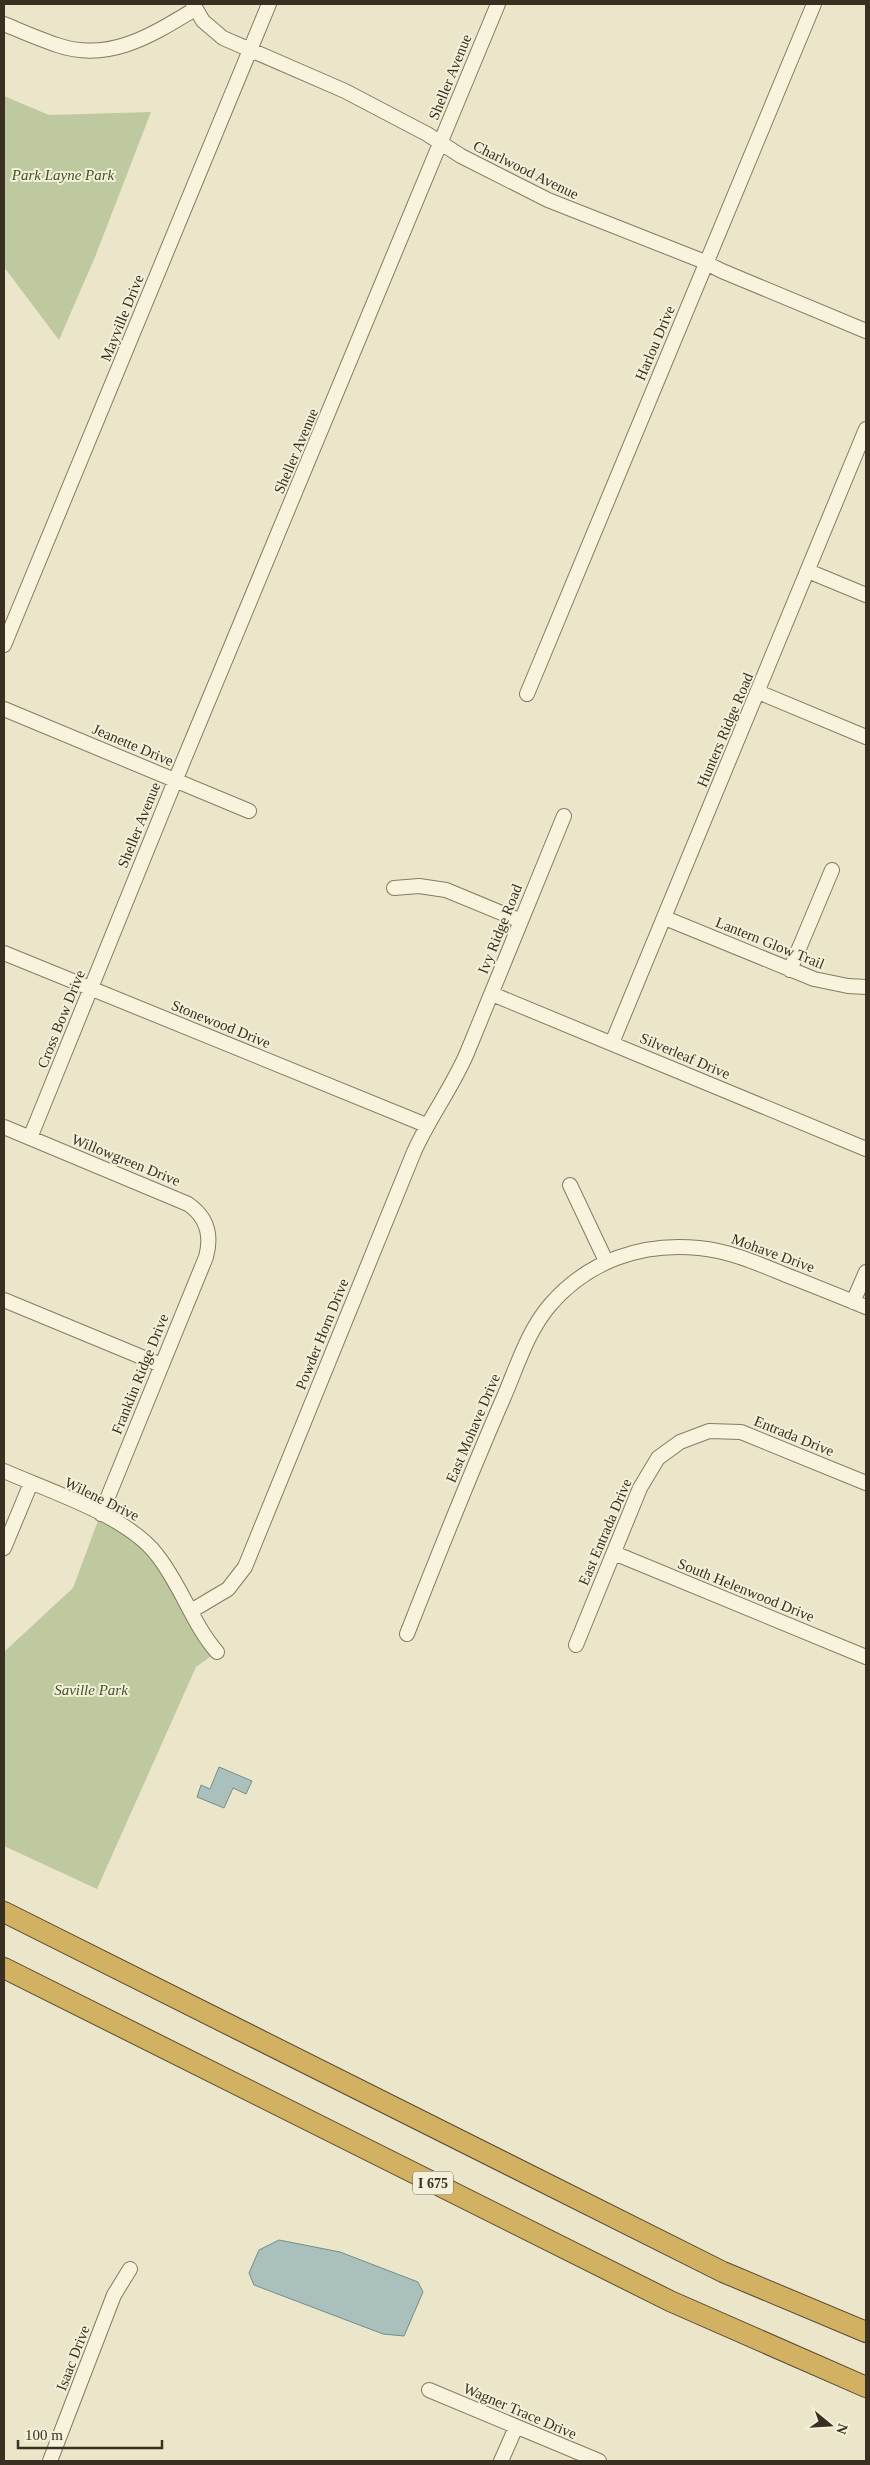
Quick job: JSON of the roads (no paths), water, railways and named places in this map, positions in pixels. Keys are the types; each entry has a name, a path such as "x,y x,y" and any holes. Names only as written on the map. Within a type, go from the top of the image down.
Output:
{"highway":[{"path":"4,1912 723,2272 866,2332"},
{"name":"I 675","path":"4,1968 670,2301 866,2388"}],"street":[{"name":"Mayville Drive","path":"4,645 269,4"},
{"name":"Sheller Avenue","path":"122,911 498,4"},
{"name":"Harlou Drive","path":"527,694 814,4"},
{"name":"Charlwood Avenue","path":"194,6 210,29 223,38 344,91 441,143 461,156 548,200 706,262 722,271 866,331"},
{"path":"4,24 57,45 82,51 97,51 123,47 136,42 194,6"},
{"name":"Hunters Ridge Road","path":"612,1043 866,429"},
{"path":"808,571 866,595"},
{"path":"758,692 866,736"},
{"name":"Jeanette Drive","path":"4,709 249,811"},
{"name":"Ivy Ridge Road","path":"467,1054 564,816"},
{"path":"790,970 832,870"},
{"path":"394,888 425,886 446,890 521,921"},
{"name":"Cross Bow Drive","path":"30,1138 122,911"},
{"name":"Lantern Glow Trail","path":"665,918 790,970 831,984 866,987"},
{"name":"Stonewood Drive","path":"4,953 426,1125"},
{"name":"Silverleaf Drive","path":"492,994 866,1149"},
{"name":"Powder Horn Drive","path":"191,1611 228,1589 245,1567 426,1125 458,1074 467,1054"},
{"name":"Willowgreen Drive","path":"4,1127 188,1204 198,1212 205,1222 209,1234 209,1247"},
{"path":"570,1186 606,1261"},
{"name":"Franklin Ridge Drive","path":"101,1514 209,1247"},
{"name":"Mohave Drive","path":"606,1261 651,1249 684,1247 713,1250 737,1255 860,1304"},
{"name":"East Mohave Drive","path":"407,1634 472,1471 528,1339 551,1304 572,1284 606,1261"},
{"path":"860,1304 866,1272"},
{"path":"4,1300 162,1365"},
{"name":"Entrada Drive","path":"680,1442 710,1431 741,1432 866,1483"},
{"name":"East Entrada Drive","path":"576,1645 648,1472 658,1458 680,1442"},
{"name":"Wilene Drive","path":"4,1471 101,1514 128,1528 150,1546 167,1569 204,1636 218,1652"},
{"path":"4,1548 31,1483"},
{"name":"South Helenwood Drive","path":"614,1553 866,1657"},
{"name":"Isaac Drive","path":"50,2461 114,2295 130,2269"},
{"name":"Wagner Trace Drive","path":"429,2390 599,2461"},
{"path":"501,2461 516,2426"}],"water":[{"path":"219,1767 252,1781 246,1794 233,1788 224,1808 197,1797 201,1785 210,1789"},
{"path":"279,2240 340,2252 418,2282 423,2292 404,2336 383,2334 254,2285 249,2273 259,2250"}],"park label":[{"name":"Park Layne Park","path":"63,175"},
{"name":"Saville Park","path":"91,1690"}]}
